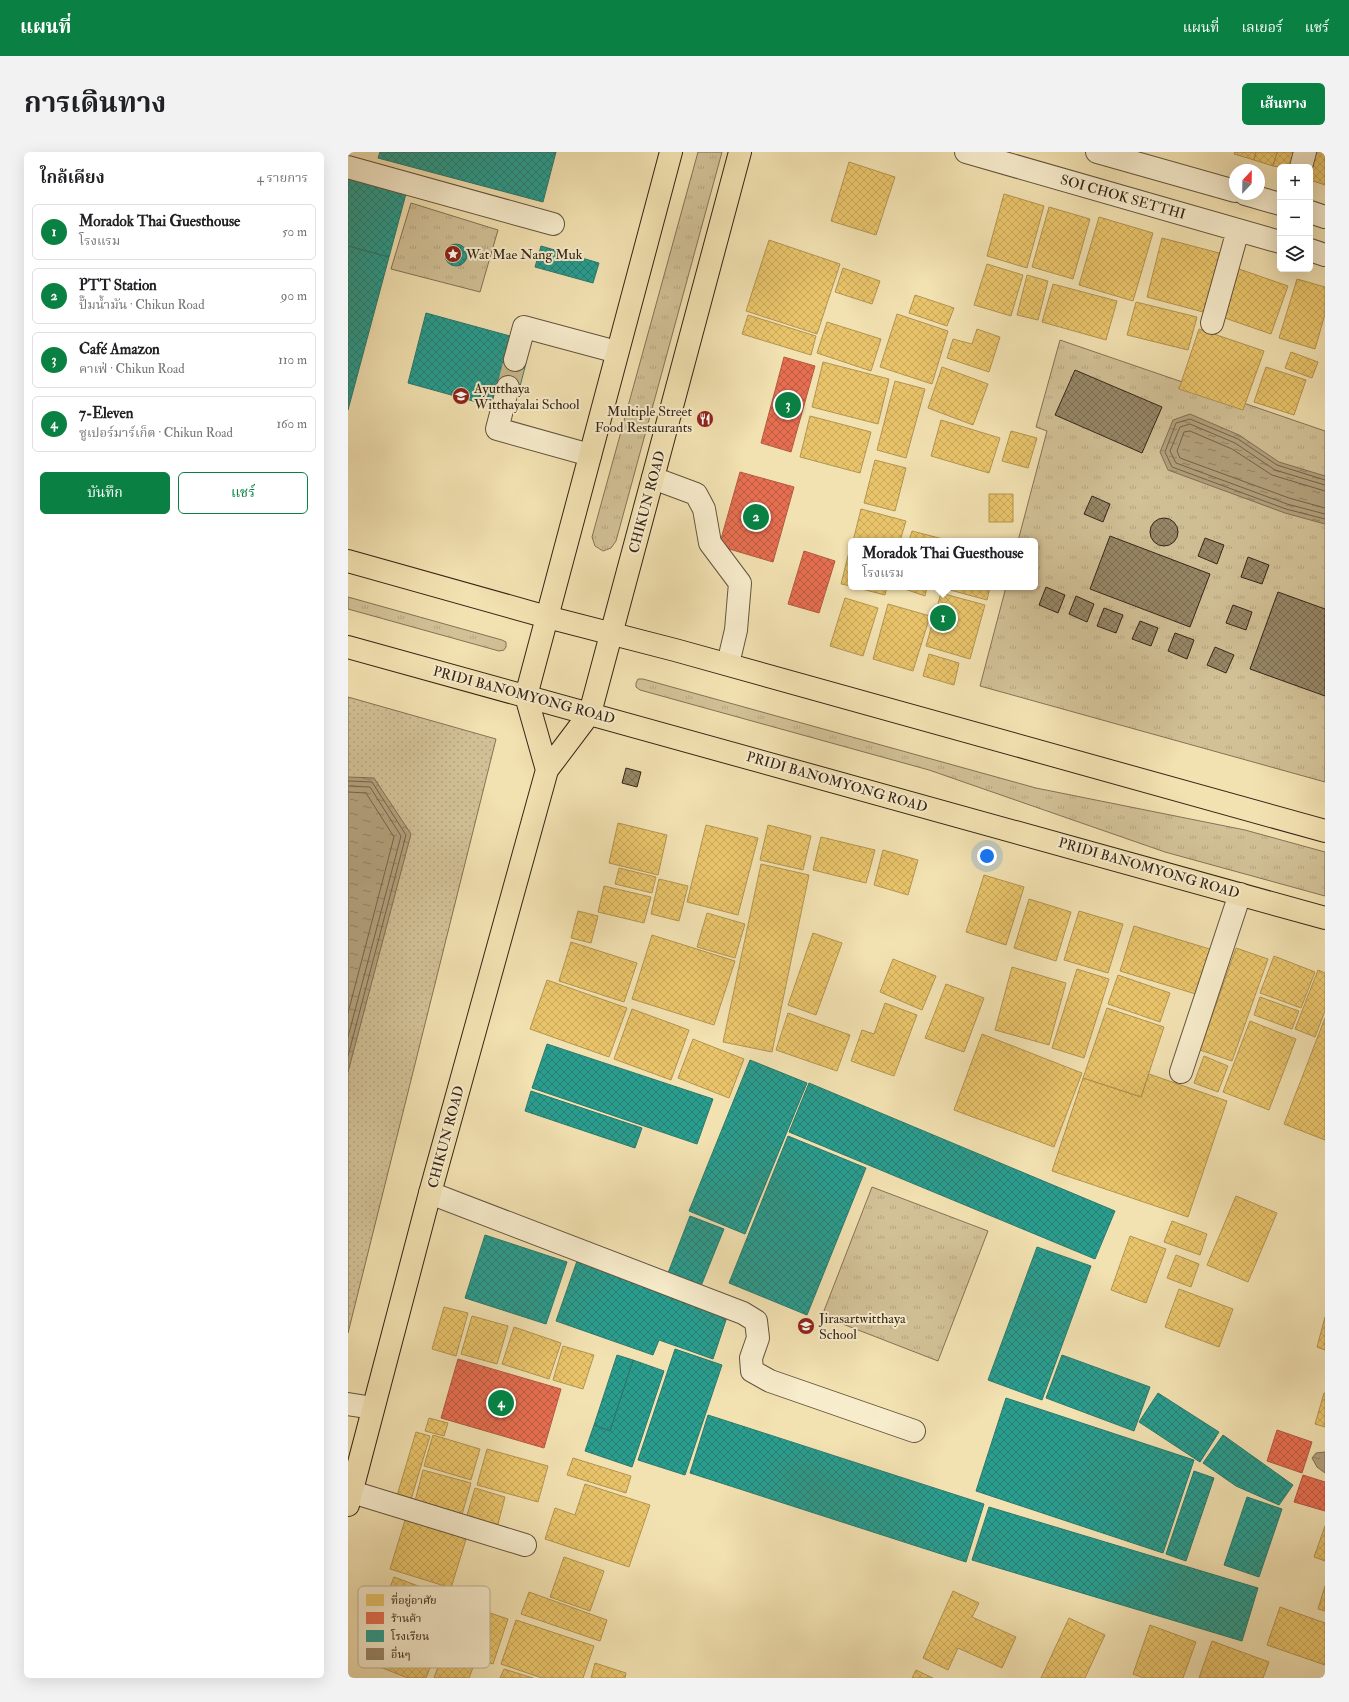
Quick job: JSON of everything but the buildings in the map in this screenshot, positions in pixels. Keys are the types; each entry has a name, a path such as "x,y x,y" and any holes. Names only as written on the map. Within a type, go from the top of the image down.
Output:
{"main road":[{"path":"547,770 526,696 671,152"},
{"name":"CHIKUN ROAD","path":"350,1499 430,1193 547,770 590,713 740,152"},
{"path":"348,561 728,664 1325,832"},
{"name":"PRIDI BANOMYONG ROAD","path":"348,647 1325,918"}],"street":[{"name":"SOI CHOK SETTHI","path":"966,152 1277,241"},
{"path":"1097,152 1229,189"},
{"path":"1302,164 1305,152"},
{"path":"348,166 553,224"},
{"path":"1265,200 1277,203"},
{"path":"1313,213 1325,217"},
{"path":"1212,323 1238,230"},
{"path":"1313,251 1325,255"},
{"path":"515,360 524,327 617,352"},
{"path":"508,387 497,429 590,455"},
{"path":"653,478 696,494 704,508 710,543 740,583 736,630 728,664"},
{"path":"1181,1072 1240,894"},
{"path":"430,1193 743,1313 756,1321 758,1338 751,1358 752,1371 770,1381 914,1431"},
{"path":"348,1404 374,1408"},
{"path":"350,1499 525,1545"}],"green space":[{"path":"698,152 722,152 616,541 611,548 603,551 595,546 592,537"},
{"path":"411,203 498,230 480,292 391,269"},
{"path":"1060,340 1325,431 1325,782 980,686 1005,590 1038,590 1038,538 1019,538 1047,431 1036,427"},
{"path":"348,597 502,640 506,642 506,647 504,650 499,651 348,609"},
{"path":"638,679 643,679 1036,788 1245,830 1325,852 1325,896 1165,852 929,770 640,690 636,687"},
{"path":"348,697 496,739 348,1333"},
{"path":"872,1187 988,1231 938,1361 822,1316"}],"water":[{"path":"1190,414 1239,435 1279,462 1325,476 1325,524 1285,513 1168,470 1160,452 1173,420"},
{"path":"348,777 374,778 411,834 348,1072"},
{"path":"1325,1452 1325,1473 1317,1467 1312,1458 1316,1453"}],"tunnel":[{"path":"508,387 515,360"}],"place":[{"name":"Wat Mae Nang Muk","path":"453,254"},
{"name":"Ayutthaya Witthayalai School","path":"461,396"},
{"name":"Café Amazon","path":"788,405"},
{"name":"Multiple Street Food Restaurants","path":"705,419"},
{"name":"PTT Station","path":"756,517"},
{"name":"Moradok Thai Guesthouse","path":"943,618"},
{"name":"Jirasartwitthaya School","path":"806,1326"},
{"name":"7-Eleven","path":"501,1403"}]}
